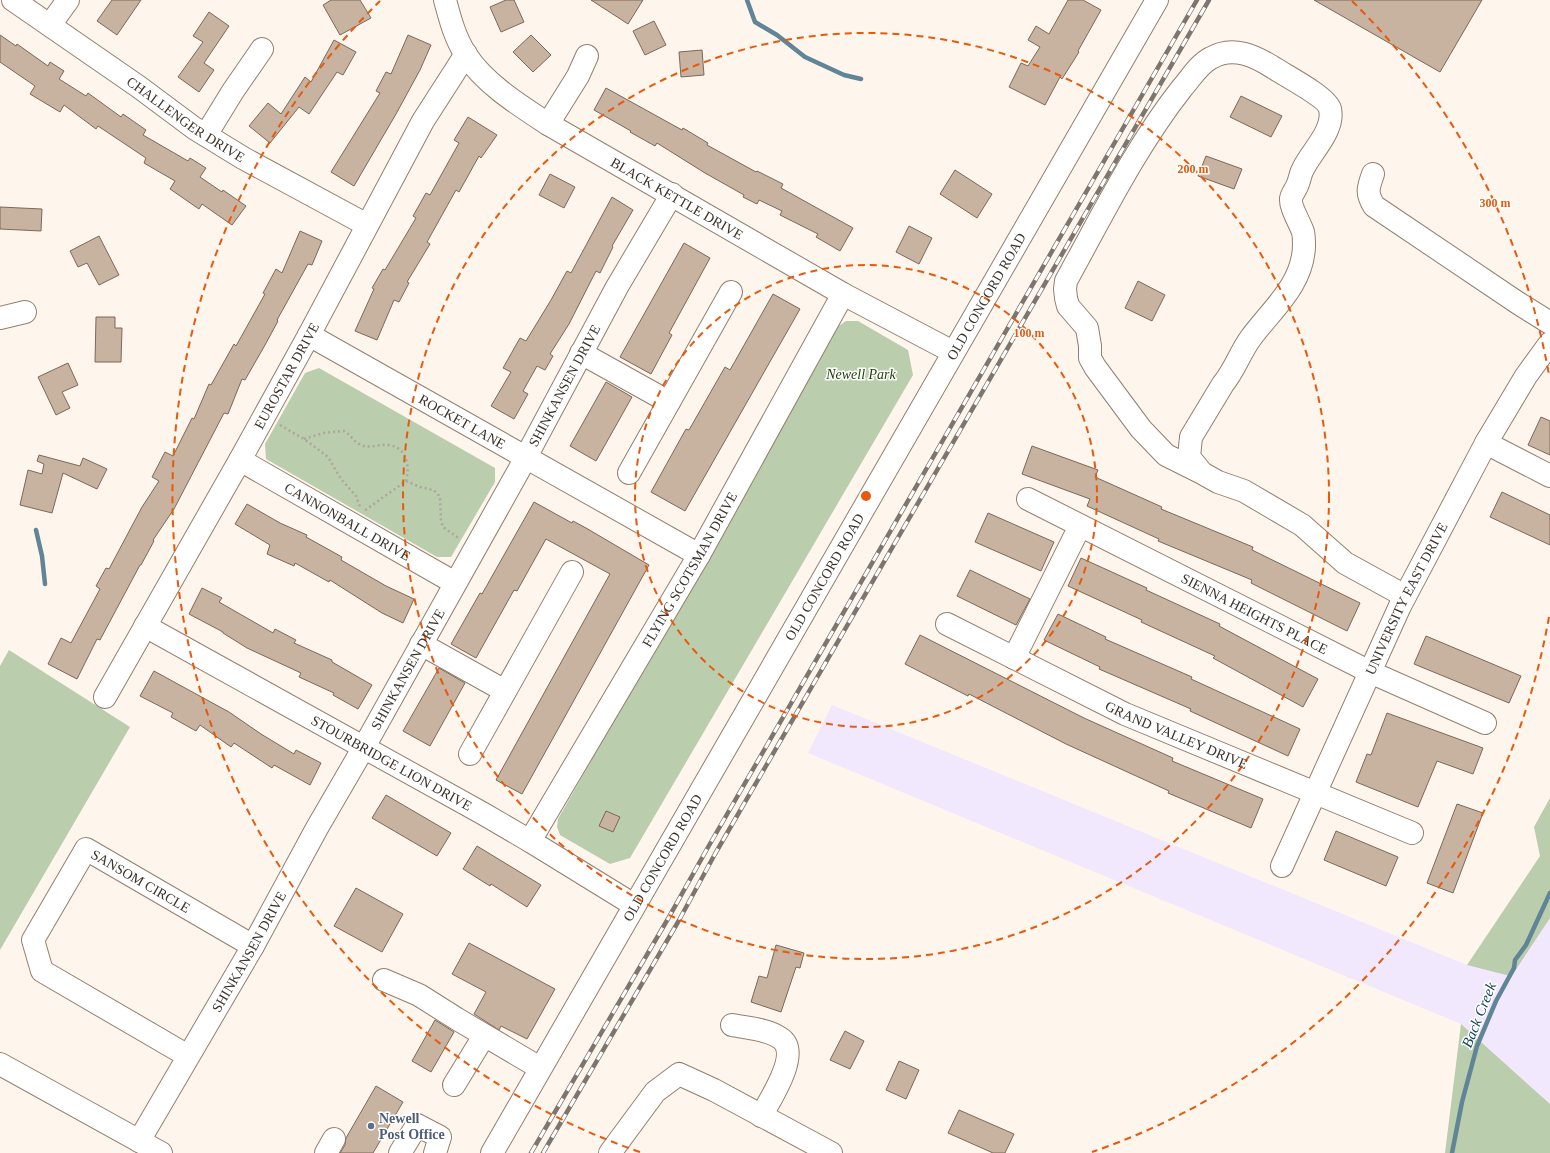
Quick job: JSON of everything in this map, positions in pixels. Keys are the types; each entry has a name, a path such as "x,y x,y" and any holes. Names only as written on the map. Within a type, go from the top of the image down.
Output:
{"street":[{"name":"CHALLENGER DRIVE","path":"13,0 206,135 243,158 367,225"},
{"path":"50,25 68,0"},
{"name":"BLACK KETTLE DRIVE","path":"445,0 452,26 466,54 476,68 508,98 548,124 672,194 843,294 953,352"},
{"name":"OLD CONCORD ROAD","path":"492,1153 1157,0"},
{"path":"206,135 233,91 262,49"},
{"path":"1202,473 1189,457 1190,437 1223,384 1229,377 1235,362 1250,338 1289,290 1295,280 1303,255 1304,244 1303,232 1295,214 1291,198 1303,168 1317,148 1329,126 1330,116 1330,108 1323,98 1269,65 1250,56 1233,51 1221,53 1210,58 1196,70 1164,111 1123,178 1066,281 1065,289 1068,306 1087,328 1090,358 1141,429 1166,455 1218,482 1244,491 1302,525 1345,562 1376,581 1405,596"},
{"name":"EUROSTAR DRIVE","path":"105,697 240,460 309,335 423,121 466,54"},
{"path":"548,124 578,76 587,56"},
{"path":"1373,174 1369,185 1368,196 1374,206 1550,324"},
{"name":"SHINKANSEN DRIVE","path":"139,1141 253,946 317,828 364,748 526,458 617,287 672,194"},
{"path":"629,473 731,292"},
{"name":"FLYING SCOTSMAN DRIVE","path":"530,841 698,555 843,294"},
{"path":"0,318 25,312"},
{"name":"ROCKET LANE","path":"309,335 698,555"},
{"name":"UNIVERSITY EAST DRIVE","path":"1282,866 1405,596 1486,442 1526,376 1550,343"},
{"path":"581,353 669,402"},
{"path":"1486,442 1550,476"},
{"name":"CANNONBALL DRIVE","path":"240,460 455,584"},
{"name":"SIENNA HEIGHTS PLACE","path":"1028,499 1370,672 1485,723"},
{"path":"1014,658 1080,526"},
{"path":"470,754 572,572"},
{"name":"GRAND VALLEY DRIVE","path":"947,624 1125,714 1412,833"},
{"name":"STOURBRIDGE LION DRIVE","path":"145,626 530,841 634,905"},
{"path":"421,644 505,691"},
{"name":"SANSOM CIRCLE","path":"188,1056 42,971 33,940 86,849 253,946"},
{"path":"384,980 419,995 484,1036 540,1068"},
{"path":"732,1024 769,1033 780,1038 786,1044 788,1051 787,1061 783,1073 758,1114"},
{"path":"454,1085 484,1036"},
{"path":"0,1064 161,1153"},
{"path":"610,1153 655,1092 679,1074 714,1090 758,1114 800,1146 831,1153"},
{"path":"400,1153 417,1125 440,1137 435,1153"}],"path":[{"path":"279,425 304,439 328,457 341,479 356,496 361,507 361,513 406,481 408,461 401,451 394,447 388,445 367,447 361,445 344,431 322,433 304,439"},
{"path":"406,481 420,487 433,490 437,493 440,497 441,521 443,527 463,542"}],"shaded area":[{"path":"832,705 1467,965 1510,976 1550,917 1550,1104 1461,1024 808,753"}],"green space":[{"name":"Newell Park","path":"846,321 858,321 908,350 913,375 630,858 610,864 560,835 557,827 558,819 837,327"},
{"path":"319,368 495,468 495,482 451,557 437,557 266,459 265,444 305,373"},
{"path":"9,650 130,727 0,950 0,666"},
{"path":"1550,798 1550,918 1513,974 1510,976 1467,965 1540,856 1534,827"},
{"path":"1461,1024 1550,1104 1550,1153 1445,1153"}],"building":[{"path":"112,0 141,0 117,35 97,21"},
{"path":"331,0 360,0 371,18 340,35 323,5"},
{"path":"506,0 514,0 524,22 501,32 490,7"},
{"path":"591,0 643,0 628,24"},
{"path":"1068,0 1083,0 1101,10 1078,51 1079,52 1062,79 1060,77 1045,105 1009,87 1021,63 1028,66 1040,47 1028,40 1036,26 1049,34"},
{"path":"1314,0 1482,0 1440,72"},
{"path":"209,12 229,26 204,63 214,70 199,92 178,77 203,42 193,36"},
{"path":"654,21 666,45 645,55 633,31"},
{"path":"0,35 16,46 17,44 48,66 50,62 64,71 59,79 86,96 88,93 121,117 123,114 146,130 143,135 188,161 190,158 206,168 200,177 222,192 223,190 246,206 232,225 202,204 199,209 170,189 175,181 144,163 146,158 98,126 96,129 64,105 60,112 30,94 35,86 0,62"},
{"path":"408,35 431,45 420,70 396,114 354,186 331,172 380,93 376,91 386,72 391,74"},
{"path":"531,35 551,55 533,72 513,52"},
{"path":"334,40 356,52 343,75 337,72 309,114 299,107 270,143 249,126 268,103 281,114 305,77 311,82"},
{"path":"702,50 704,75 681,77 679,52"},
{"path":"606,88 682,130 683,128 708,143 707,145 756,172 757,171 783,184 781,188 853,228 840,251 816,237 818,234 780,215 782,211 759,200 757,204 743,197 744,195 657,143 655,146 594,110"},
{"path":"1241,96 1282,116 1271,137 1230,117"},
{"path":"468,117 497,135 481,158 479,156 459,192 456,190 427,242 430,244 407,282 409,283 399,302 394,300 377,340 355,331 374,289 372,288 383,269 385,270 416,218 413,216 426,193 430,195 459,143 454,140"},
{"path":"1206,156 1242,169 1234,189 1198,176"},
{"path":"955,170 992,194 977,218 940,194"},
{"path":"550,174 575,187 564,208 539,195"},
{"path":"612,197 633,210 612,246 613,247 600,273 596,271 569,324 550,354 553,356 545,370 537,366 523,391 528,394 514,419 491,406 511,372 503,368 520,338 526,341 567,271 571,273"},
{"path":"0,207 42,209 41,231 0,229"},
{"path":"909,226 932,238 919,264 896,252"},
{"path":"300,231 322,241 312,265 308,264 245,380 242,379 228,414 224,413 174,509 153,540 154,541 100,640 97,639 77,679 48,664 61,638 71,643 100,589 96,586 106,568 109,569 142,507 159,481 152,477 165,452 173,456 192,418 194,419 209,384 211,385 234,344 236,346 265,294 263,293 276,269 282,273"},
{"path":"99,236 119,275 99,285 87,263 78,267 70,251"},
{"path":"684,243 710,258 669,333 672,335 651,374 620,357"},
{"path":"1138,281 1165,295 1152,321 1125,308"},
{"path":"773,294 800,309 685,511 651,492 686,429 689,430 725,367 730,370"},
{"path":"96,317 115,317 115,328 122,328 121,362 95,362"},
{"path":"68,363 78,385 62,392 70,408 56,415 38,377"},
{"path":"606,382 632,397 596,461 570,446"},
{"path":"1541,417 1550,421 1550,455 1528,445"},
{"path":"1032,446 1098,470 1095,477 1162,507 1161,509 1253,547 1252,550 1360,603 1347,631 1251,583 1252,580 1158,541 1159,539 1087,506 1090,499 1022,474"},
{"path":"39,455 80,466 83,458 107,469 97,489 63,473 52,513 20,505 28,470 42,474 44,464 37,461"},
{"path":"1502,492 1550,515 1550,545 1490,517"},
{"path":"534,502 572,523 573,521 586,528 649,565 522,794 496,780 610,574 546,539 517,591 514,590 476,658 451,644 480,593 482,594"},
{"path":"247,504 280,523 307,535 306,537 342,557 341,560 386,586 414,599 403,623 382,613 330,580 329,582 295,563 294,566 267,554 270,545 235,524"},
{"path":"988,513 1054,542 1041,571 975,542"},
{"path":"1081,558 1147,588 1146,590 1220,624 1219,626 1318,679 1303,707 1213,658 1215,656 1068,586"},
{"path":"970,570 1030,599 1016,625 957,596"},
{"path":"202,588 222,598 219,602 273,633 275,629 296,640 294,643 332,660 332,662 372,685 358,709 333,695 334,693 299,677 301,673 247,648 223,632 189,614"},
{"path":"1058,614 1106,637 1105,639 1192,677 1191,679 1300,729 1288,756 1190,711 1191,709 1099,669 1100,667 1044,640"},
{"path":"920,635 1084,718 1173,758 1172,761 1263,799 1251,828 1168,793 1169,791 1066,744 969,694 968,696 905,664"},
{"path":"1426,636 1521,676 1509,703 1414,664"},
{"path":"439,668 465,683 430,746 403,731"},
{"path":"154,671 229,712 294,754 296,750 321,763 310,785 274,765 272,768 234,743 231,747 200,725 196,731 171,717 173,713 140,696"},
{"path":"1387,713 1483,748 1473,774 1437,761 1418,807 1356,782 1367,754 1371,755"},
{"path":"386,795 451,833 437,856 372,818"},
{"path":"1457,804 1483,813 1453,893 1427,883"},
{"path":"606,811 620,817 613,832 599,826"},
{"path":"1336,831 1398,857 1386,886 1324,860"},
{"path":"477,846 541,885 527,907 491,884 490,886 463,869"},
{"path":"356,888 403,914 382,952 334,926"},
{"path":"469,943 555,989 527,1039 501,1026 499,1030 474,1014 486,992 452,974"},
{"path":"776,945 804,953 800,968 796,967 781,1012 751,1002 759,976 767,978"},
{"path":"435,1020 454,1032 431,1072 412,1061"},
{"path":"845,1031 864,1041 850,1069 830,1060"},
{"path":"899,1061 919,1070 906,1099 886,1090"},
{"name":"Newell Post Office","path":"376,1086 403,1102 373,1153 340,1153 345,1145 346,1138"},
{"path":"959,1110 1014,1134 1005,1153 993,1153 948,1133"}],"waterway":[{"path":"747,0 755,22 777,35 805,57 844,75 861,79"},
{"path":"36,530 42,556 45,584"},
{"name":"Back Creek","path":"1452,1153 1462,1102 1477,1046 1496,1001 1514,968 1515,960 1526,945 1550,893"}],"railway":[{"path":"531,1153 669,917 1197,0"},
{"path":"543,1153 678,922 715,854 1209,0"}],"place":[{"name":"Newell Post Office","path":"371,1126"}]}
